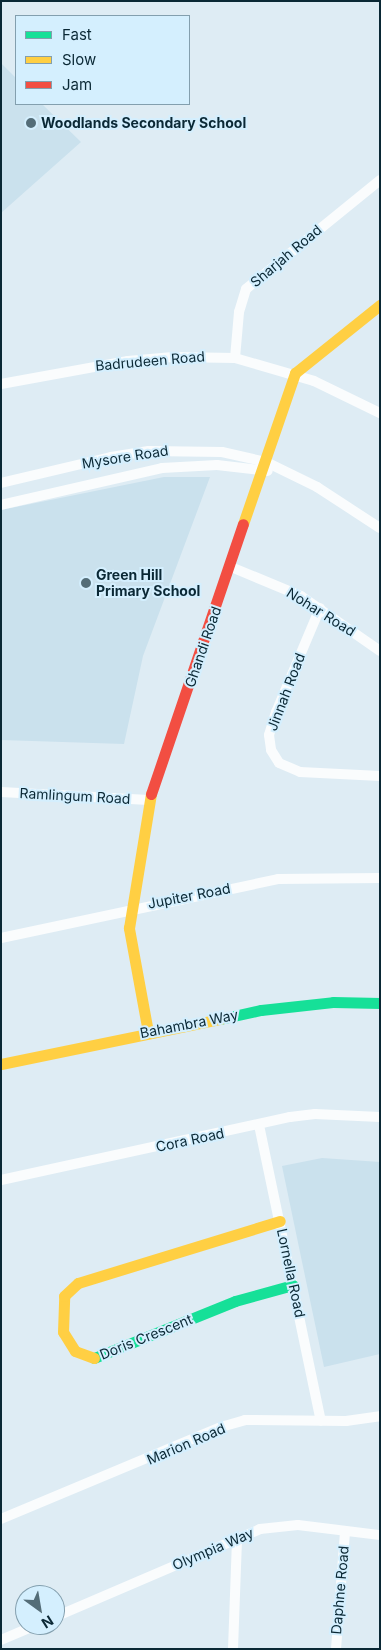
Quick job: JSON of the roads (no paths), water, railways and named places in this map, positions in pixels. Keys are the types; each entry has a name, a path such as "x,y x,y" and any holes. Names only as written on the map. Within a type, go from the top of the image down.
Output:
{"street":[{"name":"Sharjah Road","path":"235,358 239,312 246,289 380,180"},
{"path":"295,374 380,305"},
{"name":"Badrudeen Road","path":"1,384 128,361 173,357 235,358 295,374 380,413"},
{"name":"Ghandi Road","path":"148,1032 128,928 149,800 231,567 295,374"},
{"name":"Mysore Road","path":"1,484 111,456 149,451 206,450 278,470 317,487 380,528"},
{"name":"Mysore Road","path":"1,505 162,468 217,465 264,467"},
{"name":"Nohar Road","path":"231,567 280,586 320,608 380,651"},
{"name":"Jinnah Road","path":"320,608 276,712 268,742 279,763 300,772 380,776"},
{"name":"Ramlingum Road","path":"1,792 149,800"},
{"name":"Jupiter Road","path":"1,938 131,908 286,878 380,878"},
{"name":"Bahambra Way","path":"1,1064 148,1032 302,1004 380,1003"},
{"name":"Cora Road","path":"1,1180 259,1124 315,1114 380,1117"},
{"name":"Lornella Road","path":"259,1124 321,1421"},
{"name":"Doris Crescent","path":"280,1221 78,1283 64,1296 63,1332 75,1351 90,1359 107,1355 235,1301 293,1285"},
{"name":"Marion Road","path":"1,1519 221,1427 256,1418 321,1421 380,1416"},
{"name":"Olympia Way","path":"65,1613 237,1538 281,1525 380,1535"},
{"name":"Daphne Road","path":"336,1649 344,1531"},
{"path":"233,1649 237,1538"},
{"path":"1,1640 15,1634"}],"place":[{"name":"Woodlands Secondary School","path":"31,123"},
{"name":"Green Hill Primary School","path":"86,583"}]}
